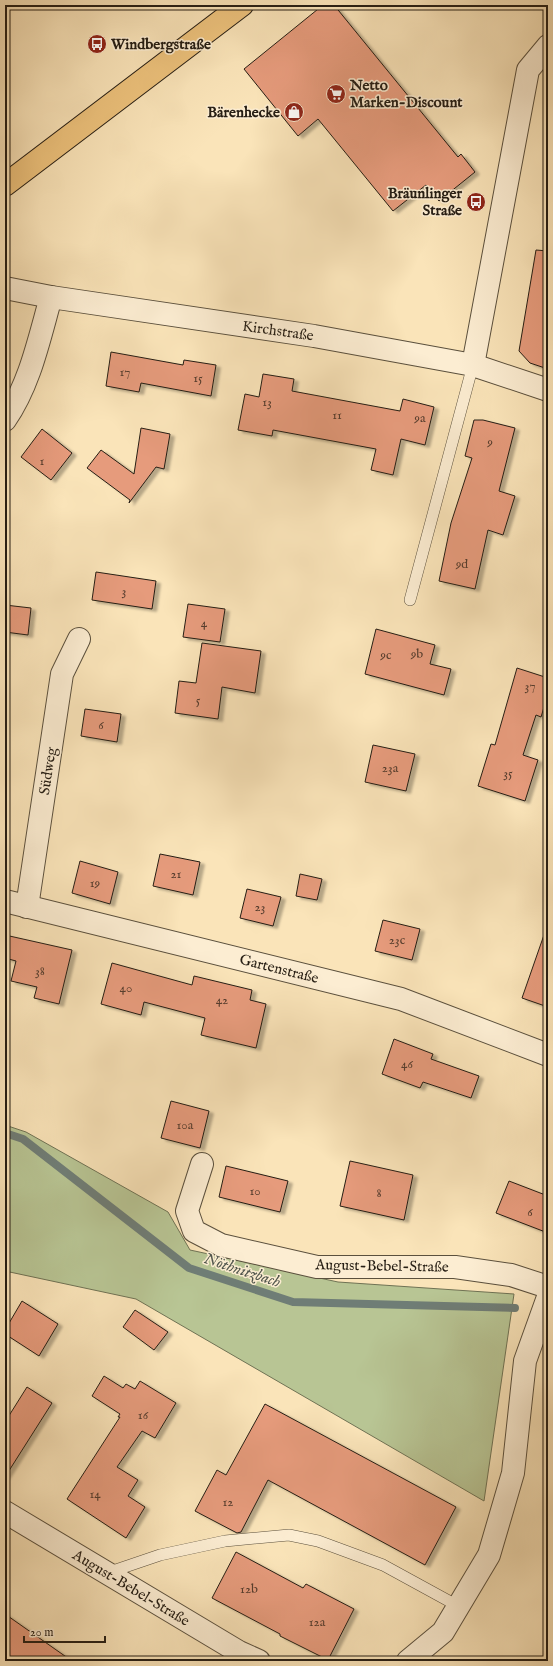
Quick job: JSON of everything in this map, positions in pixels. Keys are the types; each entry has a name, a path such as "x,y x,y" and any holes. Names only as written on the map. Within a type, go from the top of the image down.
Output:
{"main road":[{"path":"5,185 242,5"}],"street":[{"path":"473,365 528,70 548,46"},
{"name":"Kirchstraße","path":"5,288 51,297 314,336 473,365 548,390"},
{"path":"5,420 14,407 33,362 51,297"},
{"name":"Südweg","path":"27,907 62,674 79,639"},
{"name":"Gartenstraße","path":"5,901 401,999 548,1055"},
{"name":"August-Bebel-Straße","path":"202,1164 187,1211 194,1231 221,1245 317,1267 455,1267 511,1275 548,1287"},
{"path":"408,1661 443,1632 489,1555 513,1473 524,1361 548,1297"},
{"name":"August-Bebel-Straße","path":"5,1512 239,1652 259,1661"}],"lane":[{"path":"410,600 473,365"},
{"path":"106,1573 160,1555 225,1541 289,1535 318,1541 383,1565 458,1606"}],"green space":[{"path":"5,1125 26,1132 168,1212 190,1250 338,1282 514,1294 484,1501 136,1299 5,1271"}],"building":[{"name":"Netto Marken-Discount","path":"323,5 334,5 458,157 461,154 475,172 439,201 426,185 393,211 318,119 298,136 244,69"},
{"path":"536,250 548,251 548,369 530,363 519,351"},
{"path":"111,352 183,365 184,360 216,365 211,396 141,383 139,392 106,386"},
{"path":"263,374 294,379 292,391 400,411 403,399 434,407 425,445 401,439 393,475 371,470 376,449 273,430 272,436 238,430 245,394 259,397"},
{"path":"474,420 483,420 515,428 499,491 515,496 503,535 488,530 475,589 439,581 451,523 472,458 465,456"},
{"path":"141,428 170,434 164,469 156,467 129,503 130,500 87,468 101,450 134,474"},
{"path":"42,429 72,453 51,480 21,457"},
{"path":"96,572 156,581 152,609 92,600"},
{"path":"188,604 225,609 220,642 183,637"},
{"path":"5,605 31,608 28,635 5,632"},
{"path":"376,629 435,645 430,664 451,669 444,695 365,674"},
{"path":"202,643 261,651 255,693 222,687 218,719 175,713 179,681 196,683"},
{"path":"517,668 548,678 548,694 541,717 536,715 523,755 538,760 525,801 478,786 491,744 495,745"},
{"path":"85,709 121,714 117,742 81,736"},
{"path":"373,745 415,754 406,791 365,782"},
{"path":"160,854 200,862 193,895 153,886"},
{"path":"80,861 118,872 110,904 72,893"},
{"path":"300,874 322,879 317,900 296,896"},
{"path":"247,889 281,897 273,926 240,918"},
{"path":"383,920 420,929 412,960 375,951"},
{"path":"545,932 548,933 548,1007 522,998"},
{"path":"5,935 72,950 59,1004 34,998 37,987 11,981 16,961 5,958"},
{"path":"112,963 192,985 194,976 252,990 250,1000 266,1004 256,1048 201,1035 205,1018 144,1002 141,1015 101,1004"},
{"path":"394,1039 433,1054 431,1059 479,1076 471,1098 423,1082 420,1088 382,1074"},
{"path":"171,1101 209,1111 200,1148 161,1138"},
{"path":"350,1161 413,1175 404,1220 340,1206"},
{"path":"226,1166 288,1181 280,1212 219,1197"},
{"path":"509,1181 548,1196 548,1233 496,1213"},
{"path":"22,1301 58,1324 39,1356 5,1334 5,1330"},
{"path":"135,1310 168,1332 154,1350 123,1327"},
{"path":"104,1376 123,1388 126,1384 135,1389 140,1381 176,1403 155,1438 142,1431 117,1467 138,1480 128,1496 145,1507 126,1538 67,1499 120,1417 118,1417 120,1414 92,1396"},
{"path":"27,1387 52,1403 5,1477 5,1422"},
{"path":"265,1404 456,1507 425,1565 268,1480 241,1532 237,1533 195,1511 217,1470 226,1475"},
{"path":"236,1552 303,1588 306,1584 354,1609 328,1660 280,1636 280,1634 212,1598"},
{"path":"5,1614 72,1661 5,1661"}],"waterway":[{"name":"Nöthnitzbach","path":"5,1133 23,1139 189,1268 293,1302 515,1308"}],"place":[{"name":"Windbergstraße","path":"97,44"},
{"name":"Netto Marken-Discount","path":"336,94"},
{"name":"Bärenhecke","path":"294,112"},
{"name":"Bräunlinger Straße","path":"476,202"}]}
